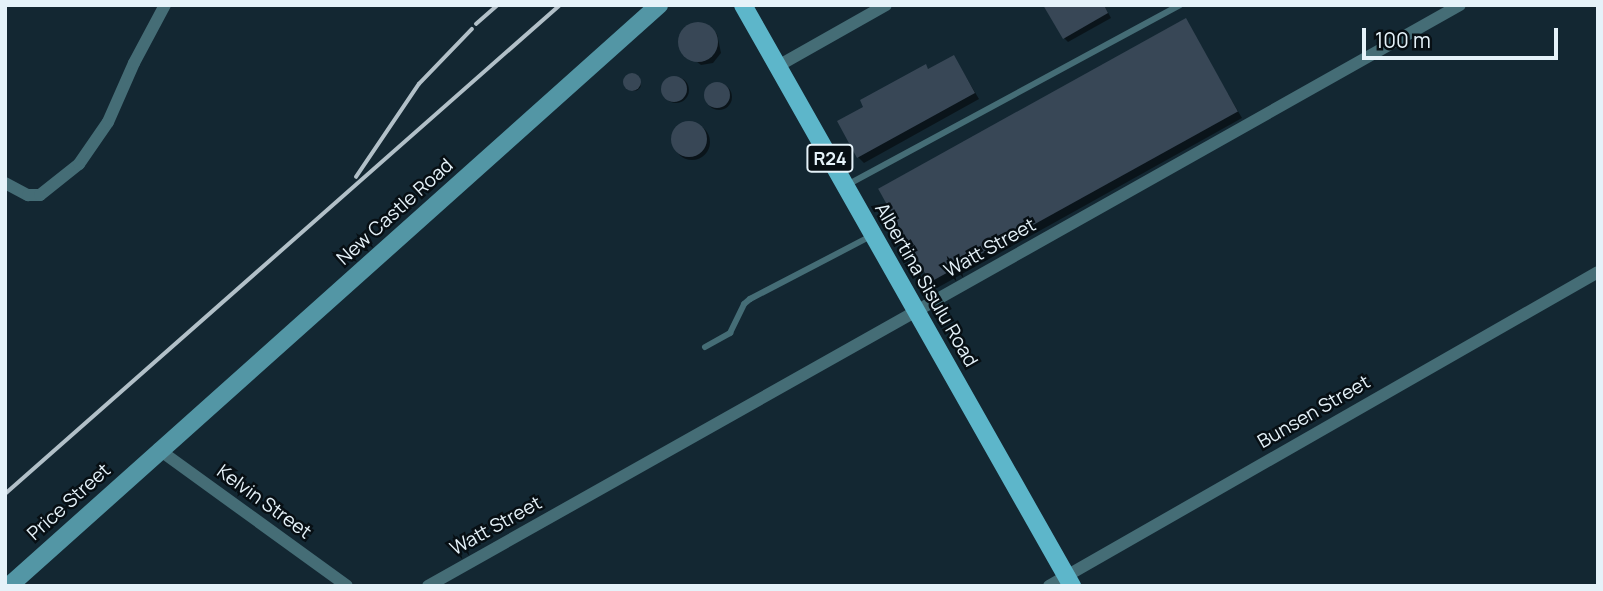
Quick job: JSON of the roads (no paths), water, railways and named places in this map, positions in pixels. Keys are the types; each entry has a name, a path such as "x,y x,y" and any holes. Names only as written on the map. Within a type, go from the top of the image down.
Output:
{"main road":[{"name":"Albertina Sisulu Road","path":"743,5 1069,581"}],"street":[{"path":"5,183 28,195 40,195 79,164 108,122 134,63 165,5"},
{"name":"New Castle Road","path":"158,449 659,5"},
{"path":"778,66 886,5"},
{"name":"Watt Street","path":"428,586 1460,5"},
{"name":"Bunsen Street","path":"1049,586 1069,581 1598,272"},
{"name":"Price Street","path":"9,586 158,449"},
{"name":"Kelvin Street","path":"158,449 347,586"}],"lane":[{"path":"845,186 1180,5"},
{"path":"705,347 730,333 744,304 750,299 873,235"}],"railway":[{"path":"476,24 498,5"},
{"path":"5,494 560,5"},
{"path":"356,177 419,84 472,29"}]}
